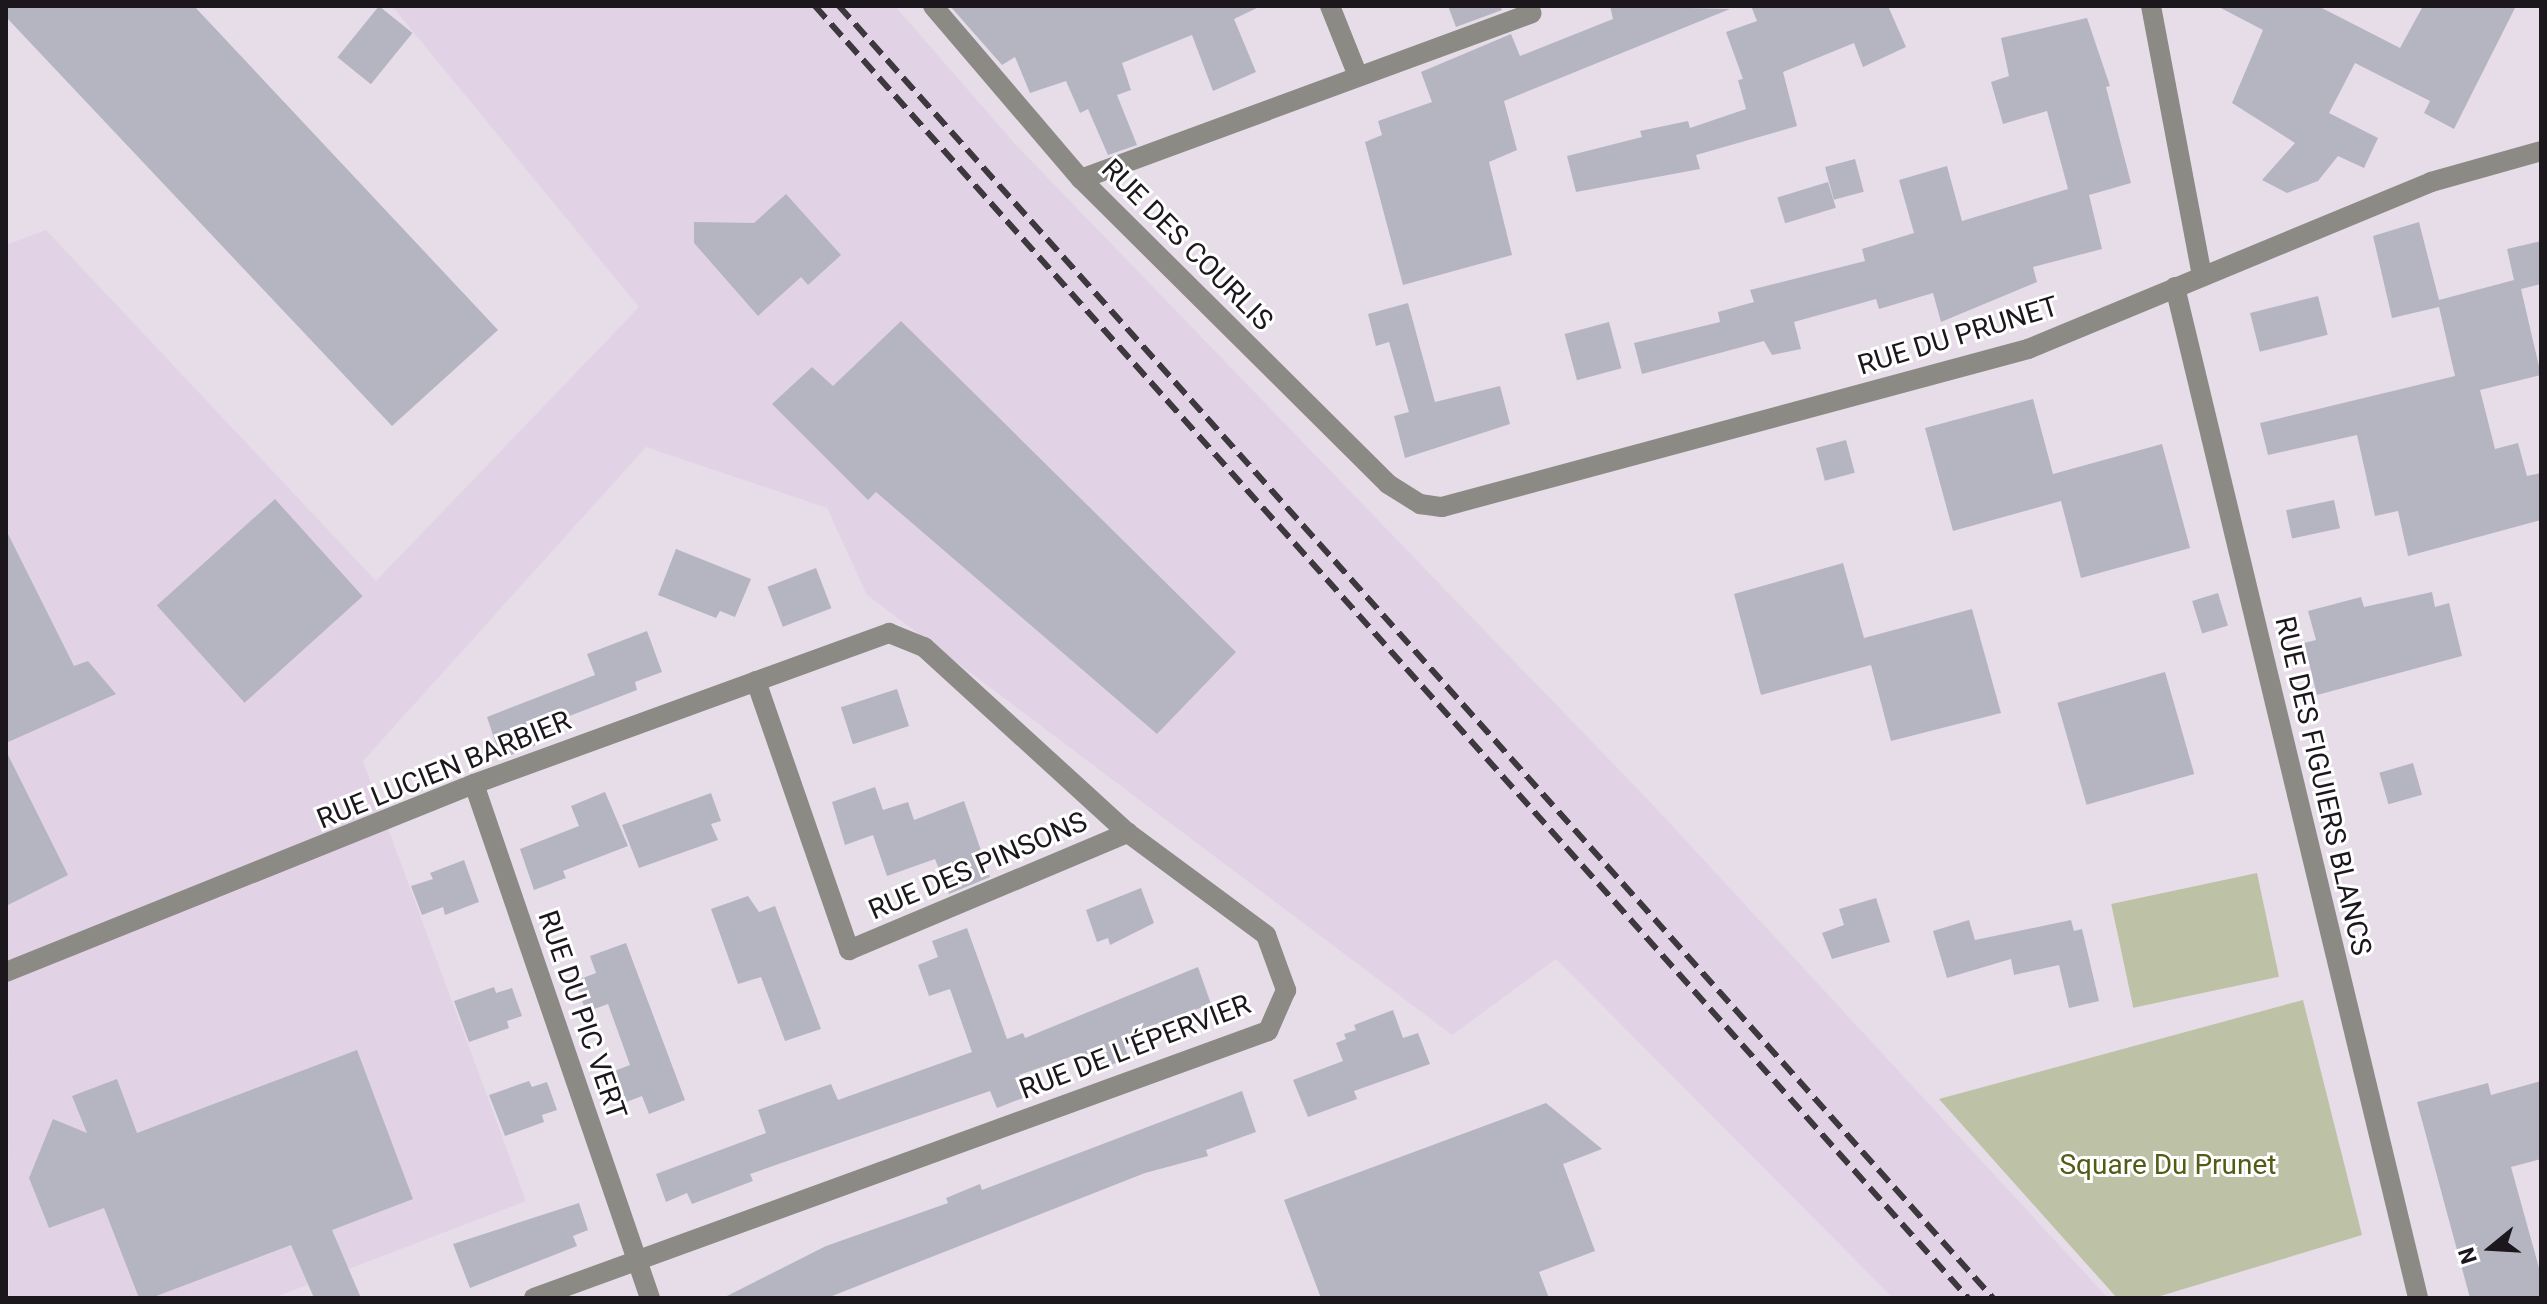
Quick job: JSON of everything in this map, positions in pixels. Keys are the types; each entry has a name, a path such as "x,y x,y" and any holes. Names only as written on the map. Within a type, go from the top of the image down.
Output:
{"street":[{"name":"RUE DES COURLIS","path":"933,6 1081,179 1388,484 1420,504"},
{"path":"1330,6 1358,76"},
{"path":"2151,6 2202,276"},
{"path":"1081,179 1530,10"},
{"name":"RUE DU PRUNET","path":"1420,504 1466,502 2028,349 2431,182 2541,151"},
{"name":"RUE DES FIGUIERS BLANCS","path":"2175,287 2418,1298"},
{"name":"RUE LUCIEN BARBIER","path":"6,972 245,880 474,784 889,633 906,635"},
{"name":"RUE DE L'ÉPERVIER","path":"534,1298 637,1264 1268,1031 1286,990 1266,935 1128,833 906,635"},
{"name":"RUE DES PINSONS","path":"756,681 849,950 1128,833"},
{"name":"RUE DU PIC VERT","path":"474,784 650,1298"}],"shaded area":[{"path":"392,6 895,6 1016,145 1653,805 2108,1298 1893,1298 1556,959 1452,1035 867,595 827,508 646,447 363,761 526,1201 273,1298 9,1298 6,245 46,230 376,581 639,307"}],"green space":[{"path":"2257,873 2279,977 2133,1008 2111,904"},
{"name":"Square Du Prunet","path":"2303,1000 2362,1235 2154,1298 2117,1298 1939,1099"}],"building":[{"path":"6,6 194,6 498,330 392,426 6,17"},
{"path":"379,6 412,33 371,84 337,57"},
{"path":"950,6 1261,6 1234,19 1256,72 1213,91 1192,35 1122,63 1131,90 1117,95 1137,145 1108,155 1088,109 1080,113 1066,81 1030,93 1015,57 1002,65"},
{"path":"1448,6 1500,6 1502,10 1456,27"},
{"path":"1610,6 1730,9 1504,101 1517,150 1489,162 1512,255 1403,285 1365,142 1382,135 1378,121 1432,102 1421,72 1511,34 1520,56 1613,19"},
{"path":"1751,6 1888,6 1906,47 1863,67 1854,43 1783,72 1797,126 1696,155 1700,169 1576,192 1567,156 1642,137 1640,131 1688,121 1690,128 1746,109 1738,80 1743,79 1726,32 1757,21"},
{"path":"2217,6 2318,6 2400,48 2423,6 2516,6 2454,129 2424,113 2430,101 2355,63 2329,113 2378,138 2364,168 2338,156 2318,181 2287,193 2262,180 2295,143 2232,103 2263,30"},
{"path":"2087,18 2110,86 2106,87 2131,183 2089,195 2102,249 2033,267 2037,282 1941,322 1933,293 1879,309 1876,299 1794,322 1801,349 1772,355 1764,341 1642,374 1634,343 1720,322 1718,312 1754,302 1750,290 1865,261 1862,249 1914,233 1899,180 1947,166 1962,221 2068,189 2047,111 2003,124 1991,82 2009,76 2001,38"},
{"path":"1855,159 1864,192 1834,200 1825,167"},
{"path":"1828,182 1836,208 1785,223 1777,197"},
{"path":"786,194 841,255 808,285 801,277 758,316 694,243 694,222 754,223"},
{"path":"2419,222 2439,300 2514,280 2507,249 2541,241 2541,284 2521,289 2541,375 2480,390 2495,449 2518,443 2527,476 2541,473 2541,520 2408,556 2398,511 2375,516 2357,435 2268,455 2260,423 2455,376 2439,307 2392,318 2373,236"},
{"path":"2318,296 2328,335 2260,352 2250,313"},
{"path":"1408,303 1435,402 1500,386 1510,424 1405,458 1394,416 1409,412 1389,342 1376,346 1368,314"},
{"path":"901,321 1236,652 1157,734 876,492 868,500 772,404 812,367 833,386"},
{"path":"1609,322 1621,368 1577,380 1565,334"},
{"path":"2033,399 2053,474 2162,444 2190,548 2081,578 2061,501 1953,531 1925,428"},
{"path":"1846,440 1855,473 1825,481 1816,448"},
{"path":"275,499 363,596 244,703 157,605"},
{"path":"2334,500 2340,528 2292,539 2286,510"},
{"path":"6,530 74,666 88,661 116,694 6,743"},
{"path":"676,549 751,579 735,617 720,611 716,618 658,595"},
{"path":"1843,563 1864,638 1972,609 2001,713 1891,741 1871,665 1761,695 1734,594"},
{"path":"816,568 831,608 783,627 767,587"},
{"path":"2432,592 2435,607 2449,603 2462,656 2317,695 2304,643 2316,640 2308,611 2361,597 2364,607"},
{"path":"2218,593 2228,626 2202,633 2192,601"},
{"path":"647,631 662,672 635,682 637,690 559,720 564,734 501,759 487,717 595,675 587,654"},
{"path":"2165,672 2194,774 2087,805 2057,703"},
{"path":"897,689 909,726 853,744 841,707"},
{"path":"6,751 68,875 6,906"},
{"path":"2413,763 2422,795 2388,804 2379,773"},
{"path":"875,787 883,810 908,802 914,820 964,801 990,877 949,894 935,859 887,876 873,835 845,845 832,802"},
{"path":"605,792 628,846 563,871 566,878 534,890 520,849 579,826 571,806"},
{"path":"711,793 721,821 711,824 718,840 639,868 622,825"},
{"path":"464,860 479,902 445,915 443,907 422,915 411,886 433,879 430,873"},
{"path":"1141,888 1154,923 1110,945 1108,938 1097,942 1086,910"},
{"path":"748,896 759,912 775,906 821,1029 785,1041 761,977 738,984 711,909"},
{"path":"1876,898 1890,942 1832,959 1822,933 1844,925 1839,909"},
{"path":"1969,920 1975,940 2071,920 2074,931 2082,929 2099,1001 2069,1008 2059,965 2014,975 2011,959 1947,978 1933,931"},
{"path":"967,928 1007,1039 1023,1033 1025,1038 1198,967 1211,1004 1143,1029 1144,1034 1125,1048 1129,1058 1098,1070 1094,1059 1072,1062 1070,1057 1019,1075 1028,1096 997,1108 990,1091 750,1174 753,1181 692,1204 687,1193 666,1202 656,1174 766,1133 758,1110 831,1084 838,1100 972,1052 950,989 929,996 918,965 938,957 932,941"},
{"path":"626,943 685,1100 649,1114 642,1096 621,1104 609,1073 630,1065 608,1004 586,1012 575,981 596,973 590,956"},
{"path":"494,987 496,993 512,988 522,1016 507,1021 509,1028 469,1042 454,1001"},
{"path":"1393,1010 1403,1038 1418,1033 1430,1064 1354,1091 1357,1099 1308,1117 1293,1080 1343,1061 1336,1043 1346,1039 1344,1034 1356,1030 1354,1025"},
{"path":"357,1050 413,1199 332,1230 361,1298 314,1298 291,1245 151,1298 139,1298 104,1208 49,1228 29,1178 53,1119 87,1133 72,1096 117,1079 137,1133"},
{"path":"529,1081 532,1087 547,1082 557,1110 542,1115 544,1122 505,1136 489,1095"},
{"path":"2541,1081 2541,1159 2511,1167 2541,1275 2541,1298 2470,1298 2417,1102 2488,1083 2491,1095"},
{"path":"1242,1091 1256,1132 1206,1150 1208,1156 1145,1173 827,1298 723,1298 826,1246 948,1203 946,1198 980,1184 982,1190"},
{"path":"1546,1103 1602,1149 1563,1164 1595,1251 1539,1272 1549,1298 1321,1298 1284,1200"},
{"path":"579,1203 588,1230 573,1236 577,1246 470,1288 453,1244"}],"railway":[{"path":"815,6 1968,1298"},
{"path":"839,6 1993,1298"}]}
